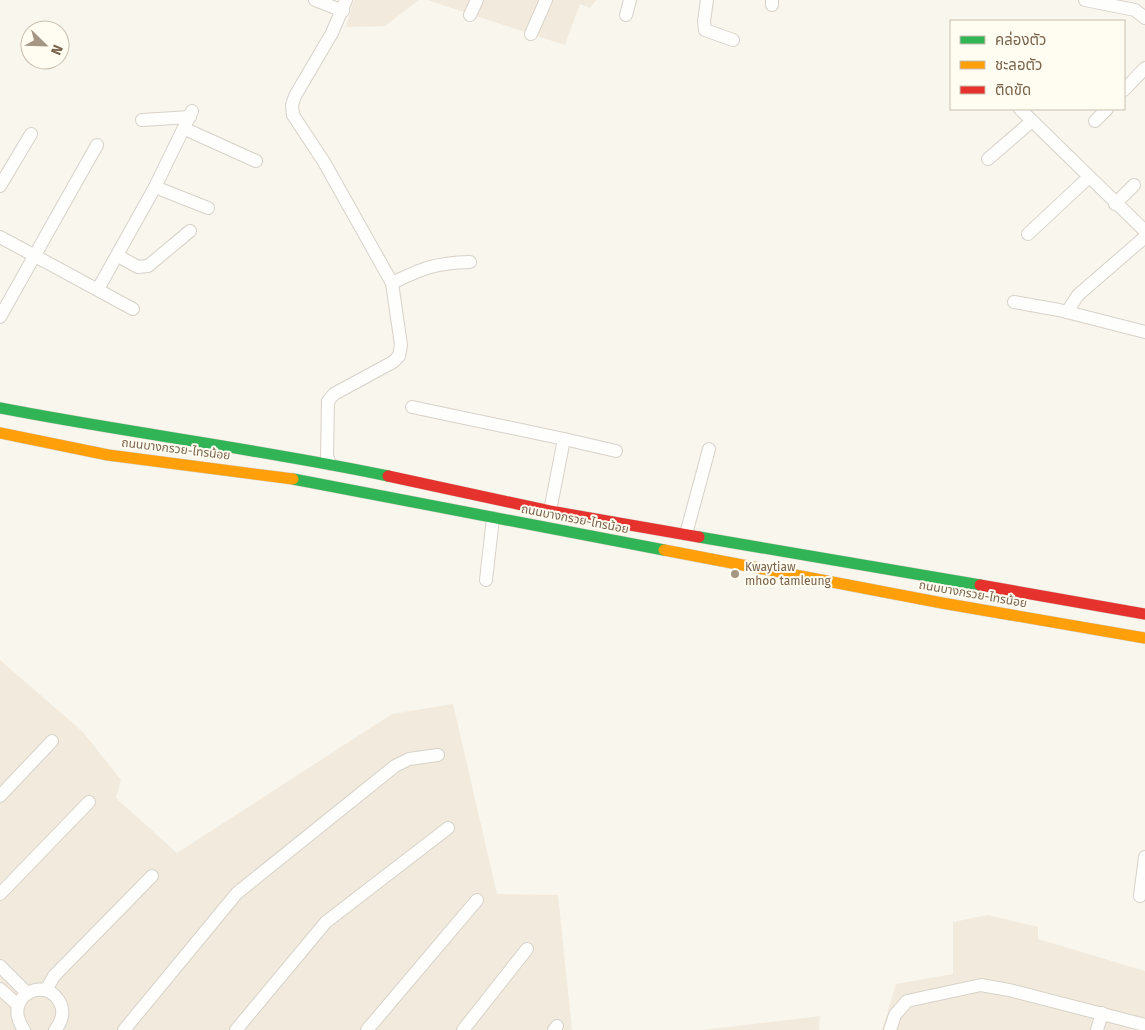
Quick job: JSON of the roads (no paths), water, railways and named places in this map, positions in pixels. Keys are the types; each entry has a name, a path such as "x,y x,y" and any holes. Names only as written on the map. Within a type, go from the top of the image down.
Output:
{"main road":[{"name":"ถนนบางกรวย-ไทรน้อย","path":"0,408 88,425 220,444 330,464 550,511 1145,614"},
{"name":"ถนนบางกรวย-ไทรน้อย","path":"0,433 108,455 298,480 942,603 1145,638"}],"street":[{"path":"315,0 345,6 295,96 292,105 293,115 324,162 392,283 401,345 399,356 393,362 334,394 328,401 327,456 330,464"},
{"path":"470,15 477,0"},
{"path":"531,34 546,0"},
{"path":"626,15 630,0"},
{"path":"708,0 704,21 705,30 733,40"},
{"path":"1084,0 1135,10 1145,18"},
{"path":"1125,89 1145,68"},
{"path":"1021,110 1115,204 1145,231"},
{"path":"1095,121 1106,110"},
{"path":"98,288 118,256 155,188 189,119"},
{"path":"142,120 189,119 256,161"},
{"path":"988,159 1032,121"},
{"path":"0,186 31,134"},
{"path":"0,317 97,145"},
{"path":"1028,234 1089,177"},
{"path":"1115,204 1134,185"},
{"path":"155,188 208,208"},
{"path":"118,256 138,267 148,266 190,232"},
{"path":"0,237 98,288 133,309"},
{"path":"1067,312 1078,295 1145,237"},
{"path":"392,283 423,268 444,263 470,262"},
{"path":"1014,302 1067,312 1145,332"},
{"path":"412,407 616,450"},
{"path":"550,511 564,438"},
{"path":"686,534 708,449"},
{"path":"486,580 493,518"},
{"path":"0,796 52,741"},
{"path":"124,1030 237,893 395,766 409,759 438,755"},
{"path":"0,894 89,802"},
{"path":"236,1030 326,922 448,828"},
{"path":"1140,896 1145,857"},
{"path":"46,990 54,976 152,876"},
{"path":"367,1030 477,900"},
{"path":"462,1030 527,949"},
{"path":"0,966 27,993"},
{"path":"890,1030 894,1015 907,1001 981,985 1009,990 1145,1025"},
{"path":"24,1030 16,1015 18,1005 27,993 46,990 55,995 63,1011 56,1030"},
{"path":"1,991 18,1005"},
{"path":"1097,1030 1102,1013"}],"place":[{"name":"Kwaytiaw mhoo tamleung","path":"735,574"}]}
